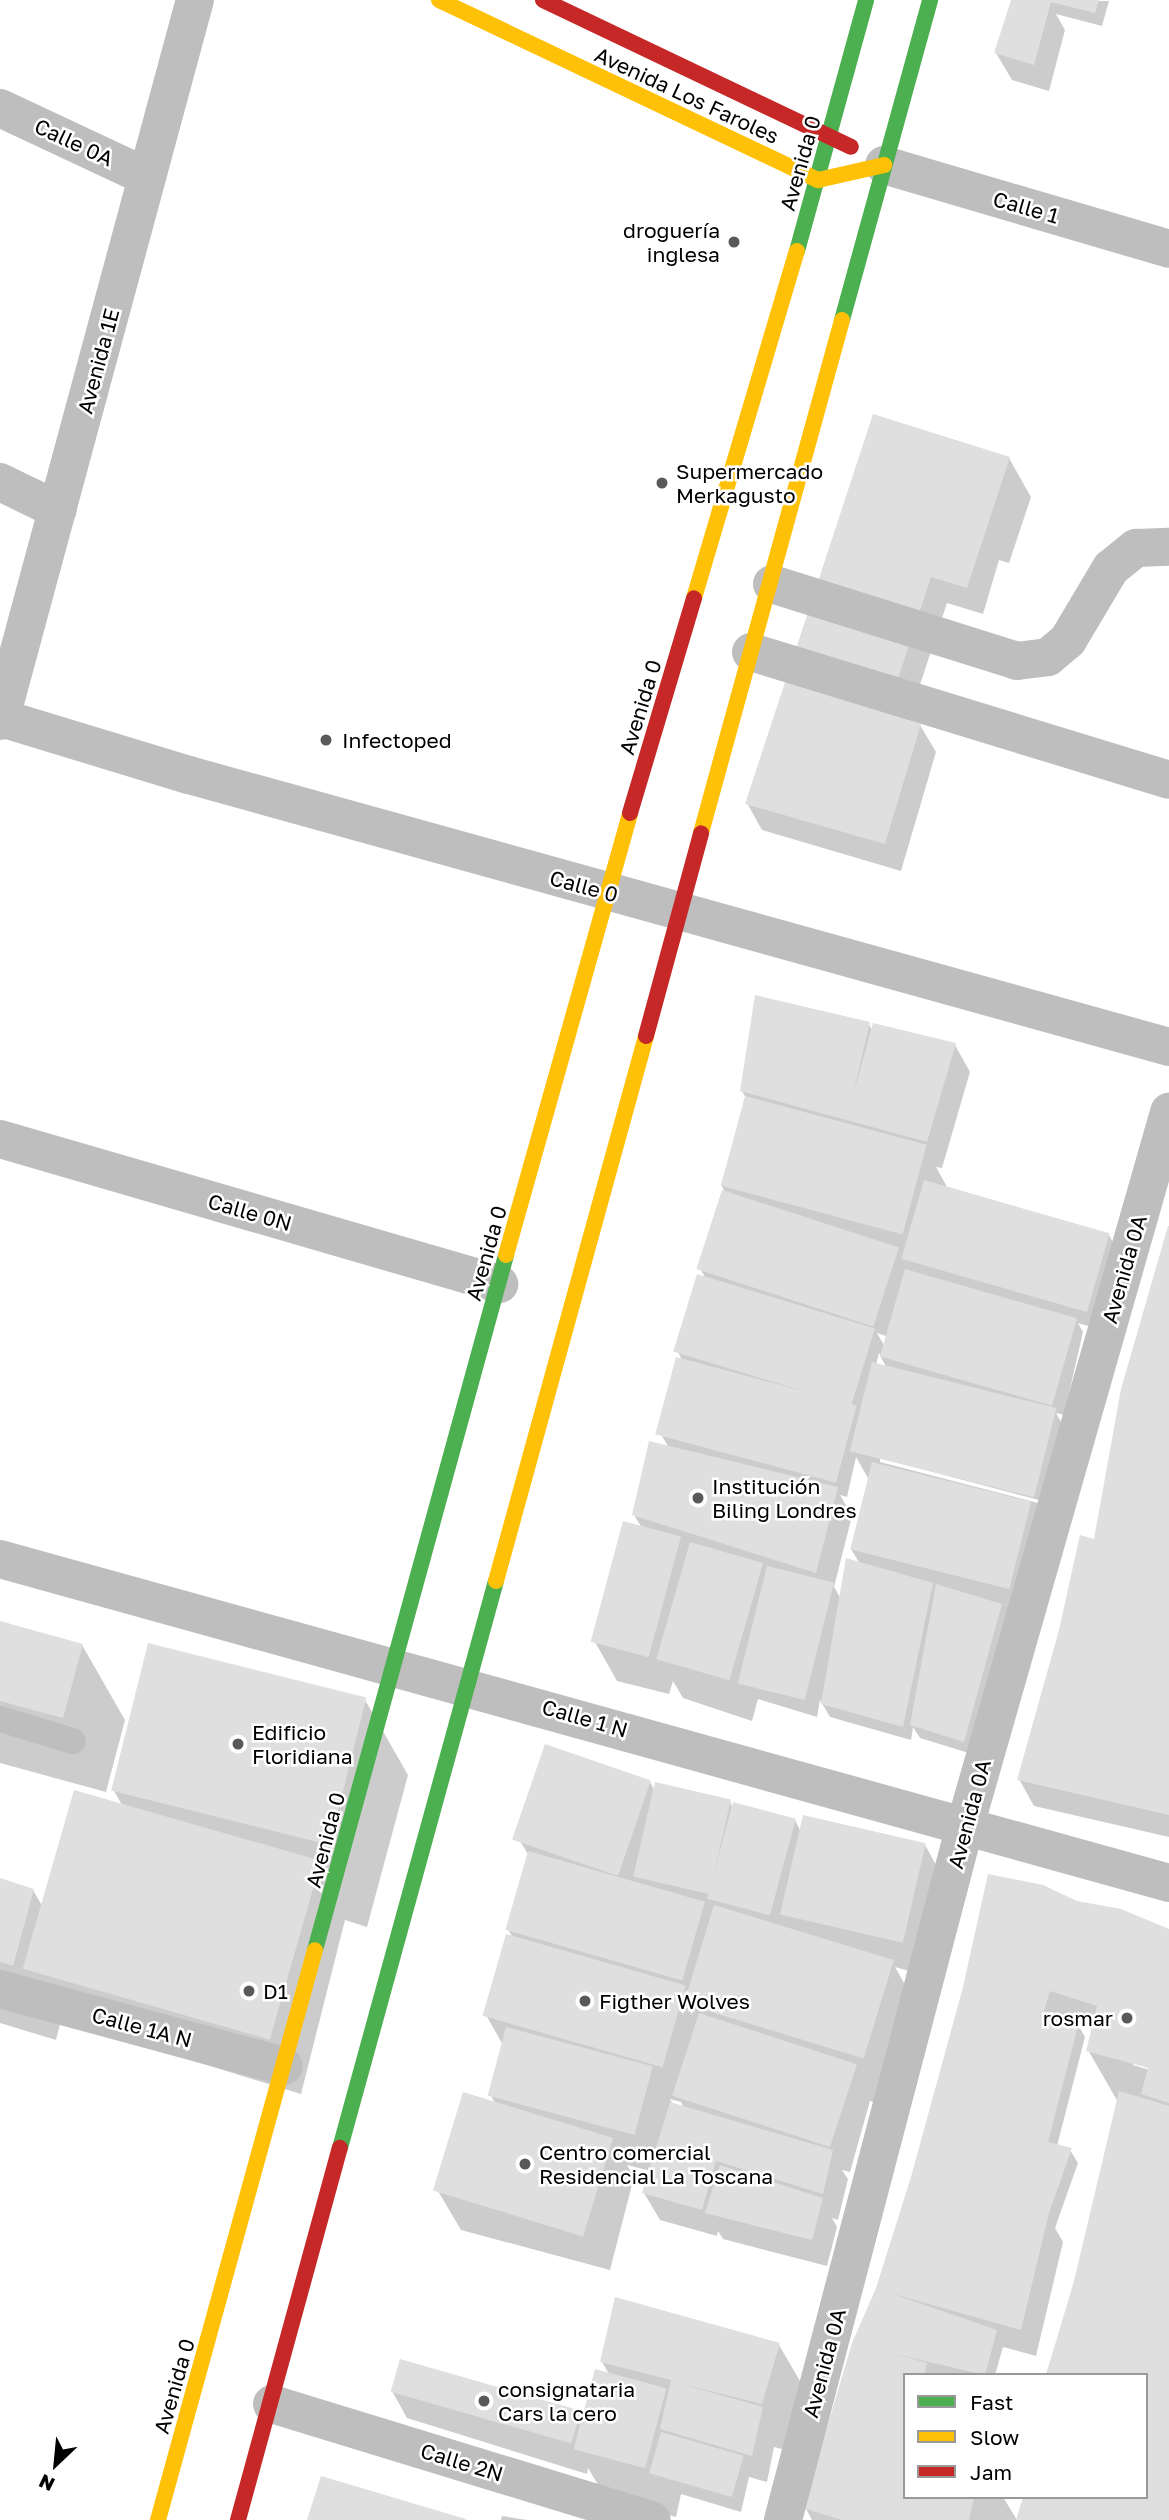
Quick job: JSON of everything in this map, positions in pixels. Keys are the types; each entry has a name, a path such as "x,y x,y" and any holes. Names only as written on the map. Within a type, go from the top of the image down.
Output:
{"street":[{"name":"Avenida 1E","path":"0,720 195,0"},
{"name":"Avenida Los Faroles","path":"439,0 818,180"},
{"name":"Avenida Los Faroles","path":"543,0 830,135 884,165"},
{"name":"Avenida 0","path":"158,2520 607,892 818,180 866,0"},
{"path":"238,2520 751,652 772,584 930,0"},
{"name":"Calle 0A","path":"0,108 147,177"},
{"path":"818,180 884,165"},
{"name":"Calle 1","path":"884,165 1169,249"},
{"path":"0,482 58,510"},
{"path":"772,584 1017,661 1048,657 1068,640 1111,569 1136,548 1169,547"},
{"path":"751,652 1169,780"},
{"name":"Calle 0","path":"0,720 607,892 1169,1047"},
{"name":"Avenida 0A","path":"783,2520 965,1826 1169,1112"},
{"name":"Calle 0N","path":"0,1139 499,1284"},
{"name":"Calle 1 N","path":"0,1559 468,1685 1169,1883"},
{"name":"Calle 1A N","path":"0,1989 284,2066"},
{"name":"Calle 2N","path":"272,2404 652,2520"}],"lane":[{"path":"0,1719 73,1741"}],"building":[{"path":"1011,0 1099,0 1095,13 1051,2 1034,65 994,53"},
{"path":"873,414 1010,457 967,588 931,577 887,713 921,724 885,844 745,804"},
{"path":"755,995 870,1022 853,1095 873,1023 956,1043 927,1142 740,1091"},
{"path":"745,1096 927,1145 903,1234 721,1186"},
{"path":"924,1180 1110,1233 1087,1312 901,1259"},
{"path":"722,1190 899,1247 873,1326 696,1269"},
{"path":"1168,1226 1169,1815 1017,1780 1059,1630 1080,1535 1094,1539 1121,1389"},
{"path":"905,1269 1077,1318 1052,1406 880,1356"},
{"path":"697,1274 875,1328 851,1406 673,1351"},
{"path":"676,1357 857,1405 836,1483 655,1434"},
{"path":"872,1362 1056,1408 1034,1497 850,1451"},
{"path":"649,1441 838,1487 816,1573 632,1515"},
{"path":"872,1462 1031,1502 1009,1589 850,1549"},
{"path":"623,1521 681,1537 649,1657 591,1642"},
{"path":"690,1542 763,1563 729,1680 656,1659"},
{"path":"846,1558 933,1583 903,1727 821,1704"},
{"path":"767,1566 834,1583 805,1700 738,1683"},
{"path":"936,1584 1002,1604 964,1742 910,1725"},
{"path":"0,1621 83,1644 63,1718 0,1701"},
{"name":"Edificio Floridiana","path":"148,1643 366,1697 330,1845 111,1790"},
{"path":"545,1744 651,1780 618,1876 512,1839"},
{"path":"655,1782 731,1800 709,1894 633,1877"},
{"path":"74,1790 321,1861 270,2040 23,1969"},
{"path":"733,1802 796,1819 770,1915 707,1899"},
{"path":"803,1815 926,1843 903,1943 780,1914"},
{"path":"528,1851 705,1902 682,1981 505,1930"},
{"path":"988,1874 1043,1885 1077,1901 1121,1909 1169,1929 1169,2103 1141,2094 1148,2068 1086,2051 1097,2006 1050,1991 1044,2011 1079,2022 1048,2142 1072,2148 1049,2213 1021,2330 890,2293 997,2330 986,2373 895,2354 927,2363 924,2373 903,2373 903,2499 974,2499 969,2520 842,2520 803,2508 852,2343 876,2288 911,2177 963,1987"},
{"path":"0,1878 34,1889 13,1966 0,1962"},
{"path":"714,1905 894,1960 864,2058 684,2003"},
{"name":"Figther Wolves","path":"506,1934 686,1986 662,2067 483,2016"},
{"path":"699,2013 857,2064 830,2147 672,2096"},
{"path":"506,2027 653,2066 634,2135 488,2096"},
{"path":"1119,2091 1169,2106 1169,2520 1016,2520 1022,2499 1148,2499 1148,2373 1047,2373 1074,2281"},
{"name":"Centro comercial Residencial La Toscana","path":"463,2092 613,2138 583,2236 433,2190"},
{"path":"670,2102 833,2150 823,2194 716,2161 702,2210 642,2193"},
{"path":"720,2165 823,2198 812,2240 705,2213"},
{"path":"615,2297 780,2343 762,2404 678,2383 763,2407 752,2456 660,2429 671,2380 600,2362"},
{"name":"consignataria Cars la cero","path":"400,2359 581,2411 571,2444 391,2392"},
{"path":"595,2369 666,2388 645,2468 574,2449"},
{"path":"661,2432 744,2456 732,2497 649,2473"},
{"path":"321,2476 466,2519 466,2520 307,2520"}],"traffic: fast":[{"path":"797,251 866,0"},
{"path":"842,320 930,0"},
{"path":"315,1950 506,1255"},
{"path":"340,2148 496,1581"}],"traffic: slow":[{"path":"439,0 818,180 884,165"},
{"path":"694,598 797,251"},
{"path":"701,833 842,320"},
{"path":"506,1255 630,813"},
{"path":"496,1581 646,1036"},
{"path":"158,2520 315,1950"}],"traffic: jam":[{"path":"543,0 851,147"},
{"path":"630,813 694,598"},
{"path":"646,1036 701,833"},
{"path":"238,2520 340,2148"}],"place":[{"name":"droguería inglesa","path":"734,242"},
{"name":"Supermercado Merkagusto","path":"662,483"},
{"name":"Infectoped","path":"326,740"},
{"name":"Institución Biling Londres","path":"698,1498"},
{"name":"Edificio Floridiana","path":"238,1744"},
{"name":"D1","path":"249,1991"},
{"name":"Figther Wolves","path":"585,2001"},
{"name":"rosmar","path":"1127,2018"},
{"name":"Centro comercial Residencial La Toscana","path":"525,2164"},
{"name":"consignataria Cars la cero","path":"484,2401"}]}
